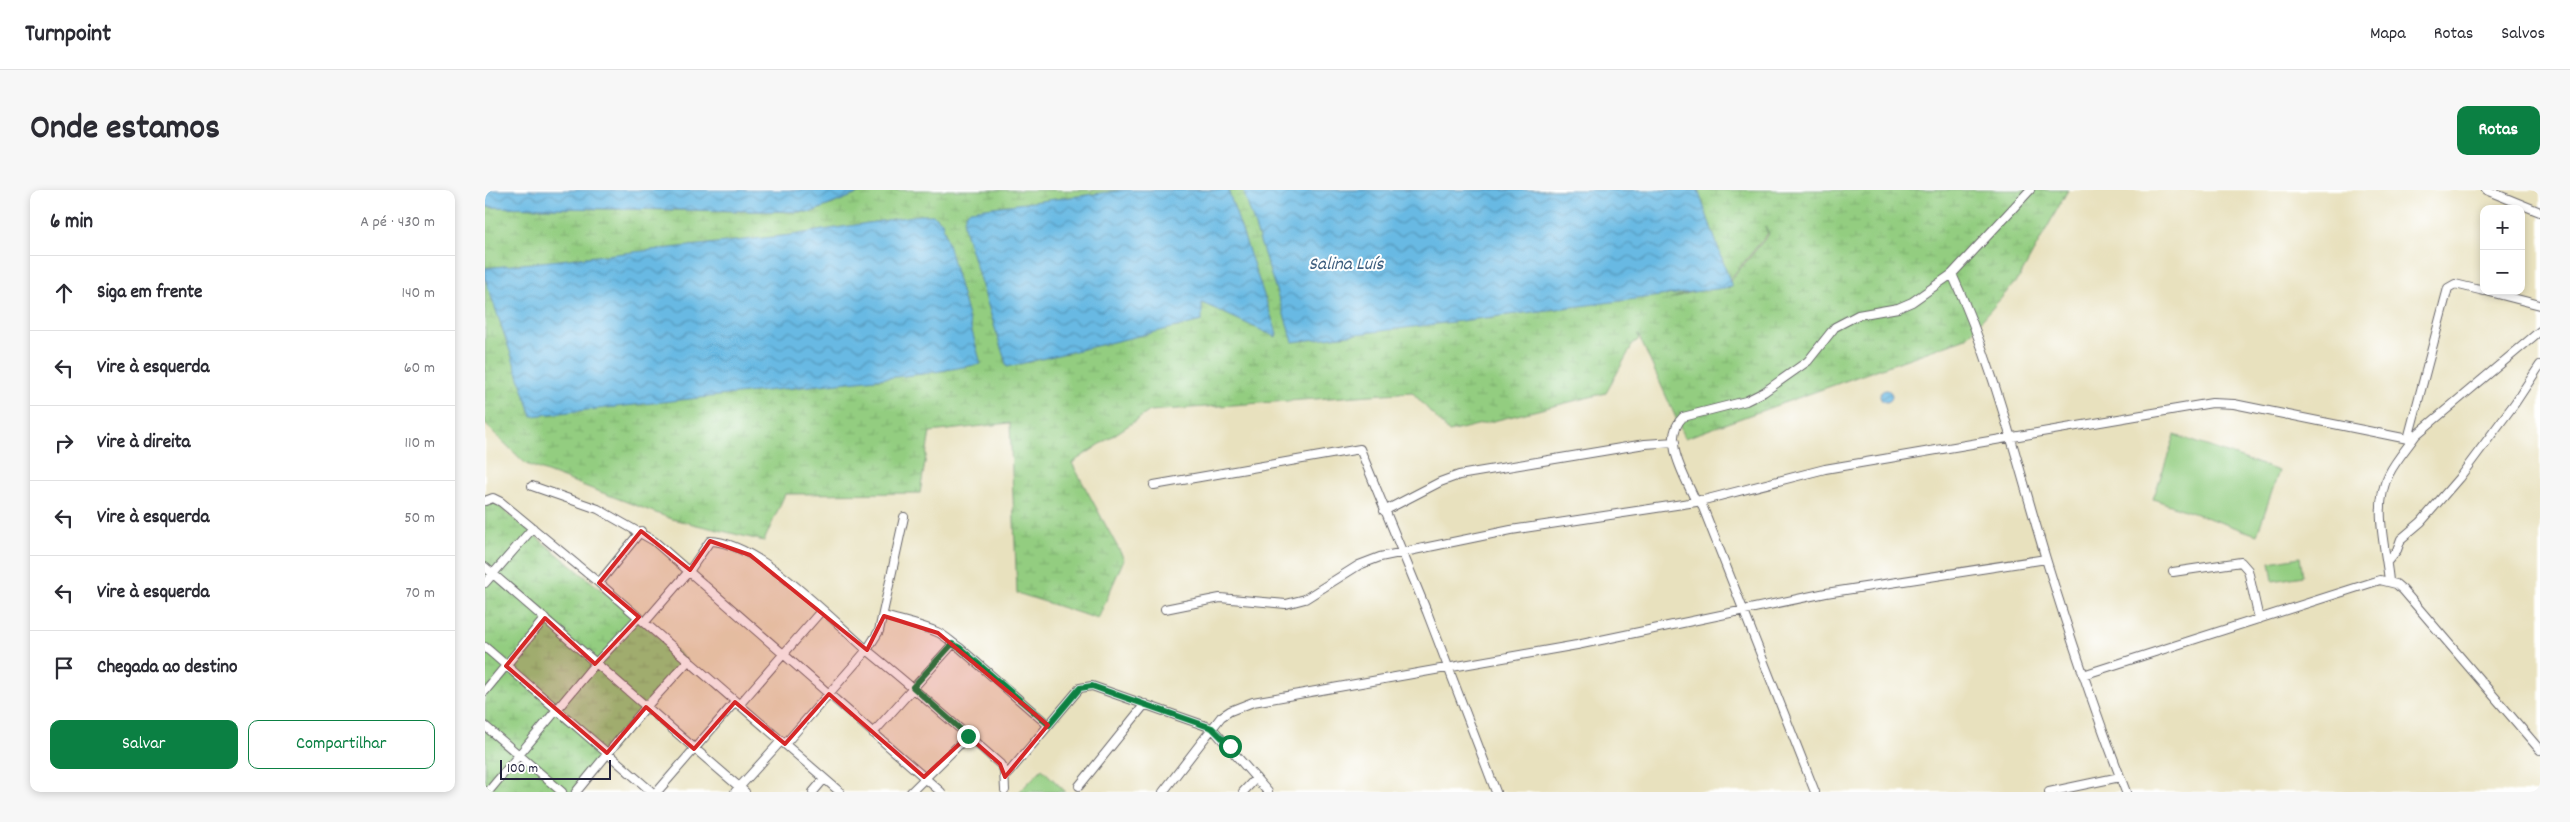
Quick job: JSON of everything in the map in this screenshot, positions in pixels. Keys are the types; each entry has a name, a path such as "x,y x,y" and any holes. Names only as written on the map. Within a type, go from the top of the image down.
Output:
{"street":[{"path":"1815,792 1744,611 1698,501 1681,469 1673,431 1683,417 1746,401 1764,392 1808,361 1835,327 1858,314 1898,308 1912,302 1952,274 2030,190"},
{"path":"2486,190 2540,212"},
{"path":"1952,274 1970,312 2011,438 2046,559 2083,675 2126,792"},
{"path":"2412,437 2448,288 2455,284 2480,290"},
{"path":"2501,295 2540,305"},
{"path":"2389,581 2381,529 2388,474 2412,437 2540,331"},
{"path":"2387,562 2397,550 2401,539 2421,522 2459,478 2515,403 2540,365"},
{"path":"1165,609 1226,597 1286,604 1305,599 1359,565 1403,553 1511,530 1698,501 1825,469 2224,402 2412,437"},
{"path":"1384,511 1440,482 1459,475 1645,444 1675,442"},
{"path":"1154,485 1360,449 1384,511 1403,553 1496,792"},
{"path":"532,486 598,509 641,531 690,570 941,792"},
{"path":"485,501 493,498 501,502 533,528 689,660 840,792"},
{"path":"485,567 740,790 829,694 867,650 882,626 904,517"},
{"path":"485,583 533,528"},
{"path":"599,583 641,531"},
{"path":"488,792 558,711 595,664 642,620 690,570 710,541 720,541 750,554 772,568 822,610 1000,764 1005,777 1005,790"},
{"path":"1163,792 1212,728 1230,711 1253,702 1448,669 1884,583 2046,559"},
{"path":"2173,572 2241,562 2248,570 2259,619"},
{"path":"2083,675 2380,580 2389,581 2403,590 2540,750"},
{"path":"657,792 822,610"},
{"path":"884,616 938,633 960,648 1049,725"},
{"path":"485,691 545,618"},
{"path":"873,733 952,644"},
{"path":"485,647 652,792"},
{"path":"576,792 646,707 689,660"},
{"path":"1005,777 1085,686 1092,686 1212,728 1268,792"},
{"path":"1079,786 1145,704"},
{"path":"485,726 562,792"},
{"path":"911,792 924,777 968,736"},
{"path":"2049,792 2120,777"},
{"path":"1243,792 1256,778"},
{"path":"813,792 824,779"}],"highlighted area":[{"path":"641,531 690,570 710,541 750,555 867,650 884,616 938,633 1048,725 1005,777 1000,764 968,736 924,777 829,694 785,744 735,702 694,749 646,707 607,753 506,666 545,618 595,664 639,617 599,583"}],"green space":[{"path":"867,190 2068,190 2019,278 1966,338 1685,438 1638,334 1639,339 1633,344 1606,393 1449,432 1412,392 1150,411 1072,463 1124,559 1098,619 1017,593 1010,423 930,432 920,493 785,494 764,541 672,519 526,464 485,424 485,207 812,212","holes":["1764,226 1769,234 1730,281 1669,299 1730,279 1768,233"]},
{"path":"2175,435 2279,471 2257,535 2153,499"},
{"path":"485,495 686,659 576,792 485,792"},
{"path":"2300,557 2303,576 2273,581 2270,562"},
{"path":"1042,769 1066,792 1019,792"}],"water":[{"path":"485,190 867,190 812,212 485,207"},
{"path":"1125,190 1228,190 1277,333 1276,337 1202,303 1202,321 1007,367 965,231 964,222 966,215 970,210"},
{"name":"Salina Luís","path":"1243,190 1698,190 1732,287 1293,342"},
{"path":"919,215 933,215 942,222 981,364 923,374 532,416 485,278 485,268 791,235"},
{"path":"1884,390 1888,390 1892,396 1888,402 1884,402 1880,398 1880,394"}],"route":[{"path":"968,736 913,687 952,644 960,648 1049,725 1080,688 1092,686 1111,691 1212,728 1230,746"}]}
